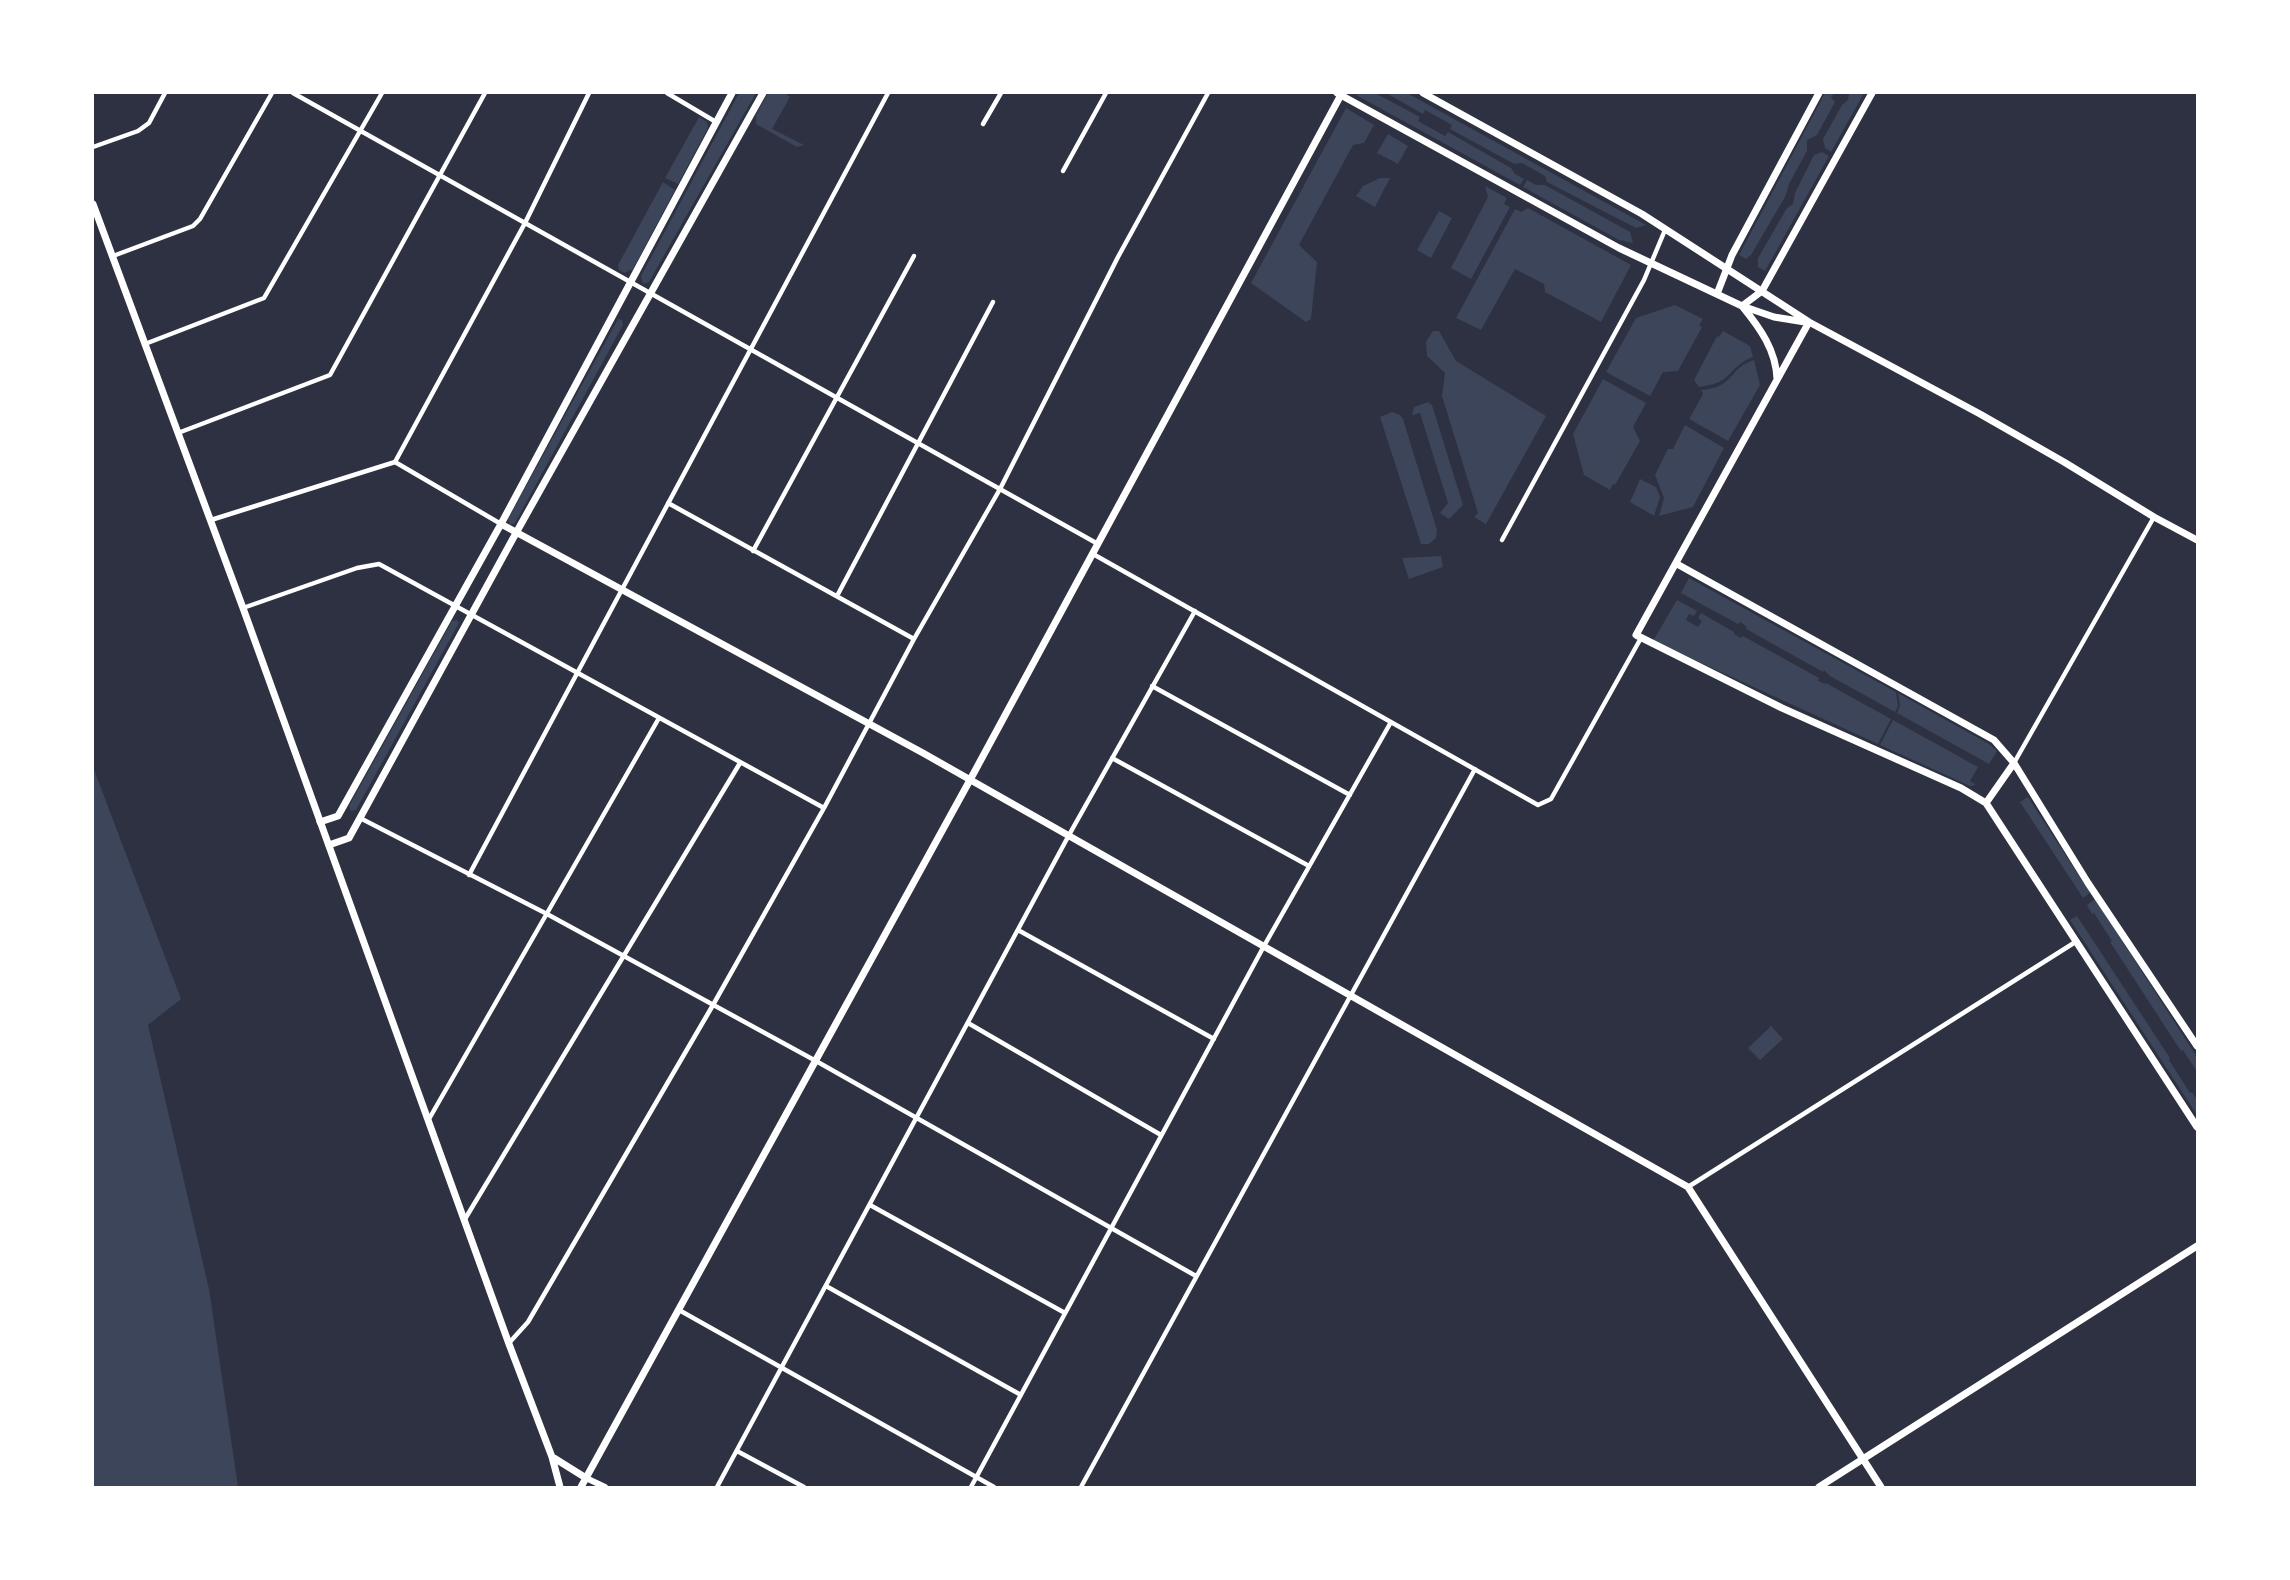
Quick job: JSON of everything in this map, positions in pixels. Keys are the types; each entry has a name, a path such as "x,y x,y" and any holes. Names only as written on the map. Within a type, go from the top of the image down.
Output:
{"main road":[{"path":"320,822 338,816 456,606 732,93"},
{"path":"329,845 349,838 516,533 764,93"},
{"path":"581,1487 1099,544 1340,93 1619,248 1742,306 1774,317 1810,322"},
{"path":"1423,93 1642,214 1810,322 2004,428 2197,541"},
{"path":"1717,294 1725,268 1819,93"},
{"path":"1742,306 1762,290 1872,93"},
{"path":"93,204 429,1119 552,1457 560,1487"},
{"path":"1742,306 1766,339 1777,367 1777,380"},
{"path":"1810,322 1638,637 1782,708 1961,788 1986,803 2197,1127"},
{"path":"500,524 1069,835 1688,1186 1881,1487"},
{"path":"1677,564 1994,740 2014,763 2088,883 2197,1046"},
{"path":"1986,803 2014,763"},
{"path":"1819,1487 2197,1246"},
{"path":"552,1457 586,1478"}],"street":[{"path":"93,147 138,131 149,123 165,93"},
{"path":"112,256 193,226 200,219 272,93"},
{"path":"293,93 1099,544"},
{"path":"145,345 264,298 382,93"},
{"path":"177,434 330,375 485,93"},
{"path":"210,520 395,462 525,223 589,93"},
{"path":"667,93 716,122"},
{"path":"469,875 888,93"},
{"path":"984,124 1001,93"},
{"path":"1063,171 1106,93"},
{"path":"509,1344 528,1322 713,1005 824,808 1000,489 1118,257 1209,93"},
{"path":"1502,540 1621,322 1665,230"},
{"path":"753,551 914,256"},
{"path":"837,596 993,302"},
{"path":"395,462 500,524"},
{"path":"668,503 915,639"},
{"path":"2014,763 2154,517"},
{"path":"1093,554 1538,805 1551,799 1638,637"},
{"path":"243,608 357,568 379,564 824,808"},
{"path":"716,1487 1069,835 1195,611"},
{"path":"1152,686 1350,795"},
{"path":"429,1119 659,718"},
{"path":"971,1487 1264,946 1391,722"},
{"path":"1112,758 1309,866"},
{"path":"465,1220 740,763"},
{"path":"1081,1487 1475,769"},
{"path":"360,818 547,914 816,1061 1196,1276"},
{"path":"1018,930 1214,1039"},
{"path":"1688,1186 2077,941"},
{"path":"968,1023 1161,1135"},
{"path":"870,1205 1065,1313"},
{"path":"826,1286 1021,1395"},
{"path":"678,1310 994,1487"},
{"path":"737,1451 804,1487"},
{"path":"586,1478 605,1487"}],"shaded area":[{"path":"739,93 756,93 649,282 643,284 641,276"},
{"path":"768,93 788,93 790,97 772,129 804,145 797,147 756,124 756,115"},
{"path":"1375,93 1420,117 1418,121 1445,136 1448,132 1511,168 1524,179 1520,185 1356,95"},
{"path":"1386,93 1407,93 1646,225 1636,228 1547,182 1545,176 1522,163 1514,164 1450,129 1452,125 1425,110 1423,114"},
{"path":"1825,93 1835,93 1831,97 1835,102 1817,135 1807,140 1807,151 1785,197 1751,255 1746,259 1739,255"},
{"path":"1849,93 1864,93 1831,152 1825,148 1823,139 1842,105 1848,100"},
{"path":"1346,108 1374,125 1364,143 1353,145 1299,245 1317,262 1311,319 1306,322 1251,283"},
{"path":"699,117 707,122 708,128 678,184 665,178"},
{"path":"1388,134 1408,146 1398,164 1377,153"},
{"path":"1822,152 1829,156 1765,271 1758,267 1758,258 1787,208 1793,204 1795,193 1814,155"},
{"path":"1380,178 1390,178 1375,207 1356,196 1363,186"},
{"path":"1527,180 1536,185 1545,185 1630,232 1633,243 1619,240 1523,187"},
{"path":"663,182 675,190 633,269 624,273 619,270 618,265"},
{"path":"1485,186 1507,198 1504,204 1510,207 1471,279 1451,268 1488,197"},
{"path":"1528,208 1631,265 1601,322 1545,292 1544,284 1515,269 1481,330 1456,318 1515,209 1521,212"},
{"path":"1439,211 1452,218 1431,258 1417,250"},
{"path":"1675,305 1703,319 1699,325 1702,327 1678,371 1663,372 1650,396 1606,372 1636,318"},
{"path":"618,319 622,320 623,325 515,523 510,525 508,519"},
{"path":"1433,331 1439,331 1456,361 1546,416 1486,524 1474,517 1478,513 1442,396 1445,373 1427,356 1426,342"},
{"path":"1723,331 1750,346 1753,357 1744,361 1724,379 1699,387 1694,380 1717,336"},
{"path":"1754,360 1760,385 1728,441 1689,419 1703,394 1701,390 1726,382 1739,368"},
{"path":"1603,379 1646,403 1633,427 1640,441 1610,490 1584,475 1573,434"},
{"path":"1428,402 1432,405 1463,505 1449,519 1440,513 1448,503 1420,413 1412,415 1414,407"},
{"path":"1392,412 1403,419 1437,530 1436,538 1429,544 1421,544 1380,417"},
{"path":"1685,425 1724,448 1693,507 1659,516 1664,498 1655,475 1668,449 1673,449"},
{"path":"1640,479 1656,487 1660,497 1654,516 1630,502"},
{"path":"1441,556 1443,567 1409,579 1402,558"},
{"path":"1689,578 1896,692 1898,706 1895,712 1830,676 1824,670 1823,672 1746,629 1740,622 1738,624 1681,593"},
{"path":"1677,600 1697,611 1694,616 1689,614 1686,620 1698,627 1702,621 1698,618 1701,613 1741,638 1743,636 1819,678 1818,681 1891,719 1878,744 1653,641"},
{"path":"457,620 459,623 356,810 351,811 349,806 452,621"},
{"path":"1898,693 1989,744 1997,751 1989,764 1897,713 1900,706"},
{"path":"1893,720 1978,767 1970,781 1976,785 1970,786 1880,745"},
{"path":"93,767 181,999 148,1025 209,1289 238,1487 93,1487"},
{"path":"2028,797 2090,893 2083,898 2020,802"},
{"path":"2095,899 2197,1057 2197,1072 2110,942 2112,941 2094,913 2092,914 2087,905"},
{"path":"2077,916 2197,1100 2197,1115 2070,920"},
{"path":"1771,1026 1783,1039 1760,1060 1748,1048"}]}
